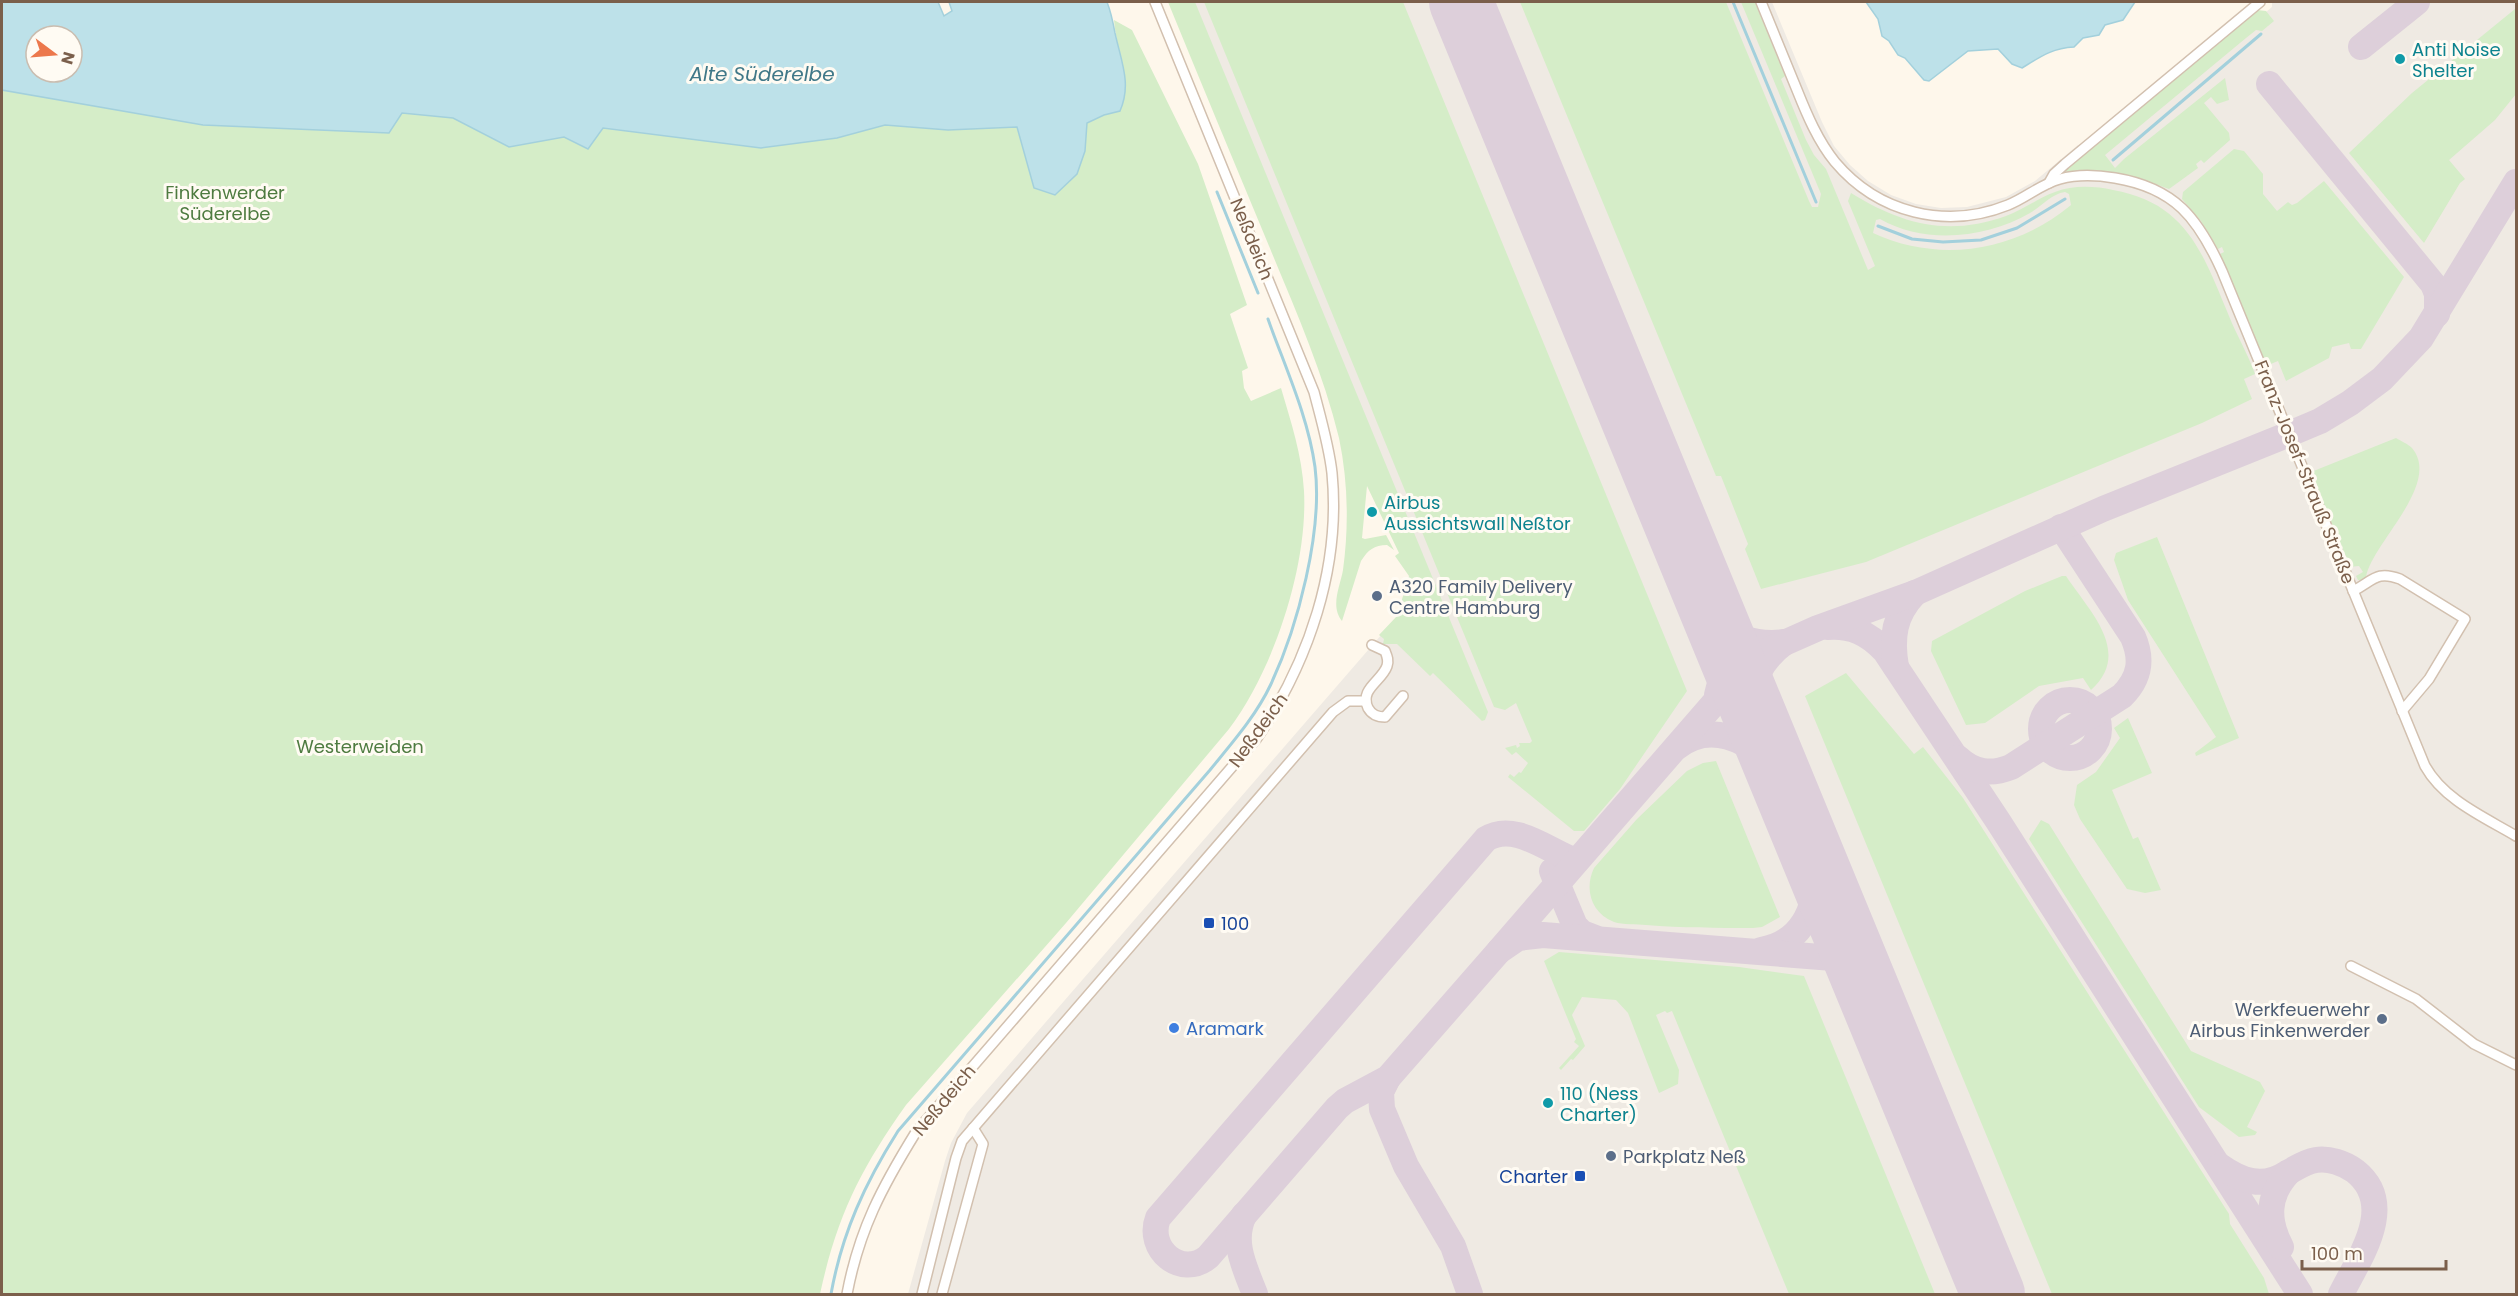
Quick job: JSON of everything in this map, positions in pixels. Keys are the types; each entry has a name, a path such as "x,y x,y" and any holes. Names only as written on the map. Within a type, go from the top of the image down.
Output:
{"street":[{"name":"Neßdeich","path":"847,1294 852,1269 874,1205 916,1132 1257,738 1291,684 1323,592 1331,546 1333,499 1326,440 1314,393 1155,2"},
{"path":"1761,2 1819,138 1835,162 1866,191 1904,210 1923,215 1952,217 2001,208 2049,183 2054,174 2065,164 2260,2"},
{"name":"Franz-Josef-Strauß Straße","path":"2049,183 2068,177 2089,176 2135,183 2158,190 2173,200 2192,219 2209,244 2222,271 2424,763 2434,781 2446,793 2517,836"},
{"path":"2353,591 2367,584 2377,575 2388,575 2400,579 2465,619 2429,679 2402,711"},
{"path":"1372,645 1385,651 1388,661 1384,671 1369,690 1366,701 1370,711 1384,717 1403,696"},
{"path":"922,1294 962,1141 1333,712 1348,701 1366,701"},
{"path":"2351,966 2416,999 2455,1032 2517,1065"},
{"path":"942,1294 983,1144 973,1128"}],"shaded area":[{"path":"1190,2 1772,2 1834,146 1868,181 1891,195 1916,204 1941,208 1967,207 2006,197 2035,181 2078,145 2085,154 2266,12 2272,7 2272,2 2516,2 2516,1294 908,1294 945,1161 951,1143 967,1113 1428,581"}],"green space":[{"path":"2,2 761,148 837,138 885,125 948,130 1017,127 1034,188 1085,151 1087,123 1120,111 1124,78 1114,20 1132,30 1198,164 1247,305 1230,314 1248,368 1242,371 1244,388 1251,401 1281,388 1289,413 1304,491 1304,520 1294,583 1274,647 1245,705 1229,729 1066,923 906,1105 890,1129 852,1195 834,1241 820,1294 2,1294"},
{"path":"1168,2 1195,2 1488,712 1485,720 1482,721 1433,673 1430,676 1397,644 1383,644 1384,639 1379,635 1397,616 1409,576 1395,556 1399,553 1367,486 1362,538 1386,535 1394,550 1387,545 1382,545 1366,554 1361,561 1342,621 1338,615 1336,603 1343,570 1347,520 1339,438 1317,365"},
{"path":"1204,2 1403,2 1687,691 1620,789 1584,831 1574,831 1508,777 1510,774 1514,777 1519,772 1521,773 1528,763 1516,752 1512,755 1505,748 1516,745 1517,748 1520,746 1519,743 1532,741 1516,703 1505,710 1494,707"},
{"path":"1520,2 1726,2 1809,201 1812,207 1818,207 1821,194 1741,2 1755,2 1785,76 1781,79 1806,140 1814,155 1826,169 1868,270 1875,266 1848,201 1851,193 1888,213 1926,224 1945,226 1964,226 2006,216 2069,188 2113,190 2159,206 2175,219 2200,252 2255,374 2244,379 2252,399 2202,423 1866,562 1761,589 1745,549 1748,544 1721,476 1716,476","holes":["2060,193 2069,194 2071,205 2049,221 2002,242 1976,248 1951,250 1924,248 1898,243 1873,233 1876,220 1880,219 1916,233 1936,235 1976,233 2013,222"]},
{"path":"2516,2 2516,94 2495,120 2449,160 2465,179 2460,183 2424,243 2349,153 2412,93 2515,9"},
{"path":"2257,10 2266,11 2274,21 2262,31 2256,30 2105,155 2115,168 2225,78 2229,100 2217,104 2211,97 2204,103 2229,133 2230,140 2204,163 2201,160 2196,164 2198,168 2169,189 2117,174 2091,171 2063,172"},
{"path":"2234,149 2244,151 2263,174 2263,194 2277,211 2288,202 2292,205 2297,203 2324,181 2404,277 2361,349 2351,349 2349,343 2332,347 2329,358 2286,381 2278,361 2266,366 2220,254 2224,252 2222,247 2218,249 2201,221 2182,199 2183,192"},
{"path":"2396,438 2412,448 2419,462 2418,479 2412,496 2371,563 2366,577 2358,580 2356,576 2363,572 2359,566 2349,567 2311,472"},
{"path":"2157,537 2239,738 2196,756 2195,753 2216,737 2128,600 2114,560 2116,553"},
{"path":"2066,576 2103,632 2108,646 2108,661 2103,676 2091,690 2083,678 2039,686 1985,723 1966,725 1931,651 1932,641 2025,591"},
{"path":"1846,673 1914,754 1923,747 1963,798 2229,1214 2230,1224 2264,1278 2269,1294 2052,1294 1805,696"},
{"path":"2128,718 2152,773 2112,790 2133,839 2138,837 2161,890 2145,893 2127,889 2080,819 2074,805 2077,785 2096,772 2120,738 2114,728"},
{"path":"1716,761 1780,917 1762,927 1753,928 1625,924 1606,918 1595,906 1590,892 1594,868 1637,819 1687,771 1703,763"},
{"path":"2041,820 2049,824 2191,1051 2260,1082 2265,1091 2247,1127 2257,1132 2255,1135 2239,1137 2199,1107 2029,839"},
{"path":"1559,952 1739,967 1804,976 1935,1294 1789,1294 1672,1011 1656,1015 1679,1070 1678,1084 1659,1093 1628,1013 1616,1000 1582,997 1572,1015 1585,1046 1573,1060 1571,1059 1561,1070 1559,1068 1579,1046 1574,1042 1576,1039 1544,961"}],"water":[{"name":"Alte Süderelbe","path":"2,2 938,2 944,16 952,11 949,2 1107,2 1125,82 1120,111 1087,123 1085,151 1077,174 1055,195 1034,188 1017,127 948,130 885,125 837,138 761,148 603,128 588,149 564,137 509,147 453,118 402,113 389,133 203,125 2,90"},
{"path":"1866,2 2135,2 2123,20 2105,25 2099,35 2083,38 2074,47 2053,51 2022,68 2012,64 1998,49 1968,51 1929,81 1924,80 1882,36 1878,19"}],"waterway":[{"path":"1733,2 1816,202"},
{"path":"2113,160 2261,34"},
{"path":"1217,192 1258,293"},
{"path":"1878,226 1912,239 1943,242 1981,240 2017,228 2065,199"},
{"path":"831,1294 841,1250 856,1209 898,1131 1210,770 1251,718 1271,684 1290,635 1306,578 1312,548 1317,492 1312,448 1307,429 1268,319"}],"taxiway":[{"path":"2361,47 2417,2"},
{"path":"2269,84 2433,284 2437,294 2437,314"},
{"path":"1864,981 1851,968 1833,958 1543,935 1518,938 1499,951 1755,656 1818,628 1915,593 2103,509 2320,421 2350,403 2382,379 2421,338 2516,182"},
{"path":"1958,758 1977,770 1990,772 2011,767 2122,696 2133,682 2139,661 2133,637 2061,527"},
{"path":"1896,667 1894,636 1898,618 1915,593"},
{"path":"1712,611 1726,627 1743,638 1763,642 1785,642 1769,656 1758,673 1753,691 1753,713"},
{"path":"1827,627 1844,627 1859,632 1872,639 1885,651 1998,821 2300,1294"},
{"path":"1717,695 1725,664 1725,643"},
{"path":"2070,700 2081,702 2091,708 2097,718 2099,729 2097,740 2091,750 2081,756 2070,758 2059,756 2049,750 2043,740 2041,729 2043,718 2049,708 2059,702 2070,700"},
{"path":"1677,747 1690,739 1715,734 1740,741 1774,764"},
{"path":"1499,951 1388,1078 1345,1101 1337,1108 1208,1257 1198,1263 1187,1265 1177,1263 1161,1250 1157,1240 1158,1218 1486,839 1497,834 1519,835 1576,861"},
{"path":"1552,871 1575,926 1582,933 1595,938"},
{"path":"1761,950 1787,940 1804,922 1814,899 1819,873"},
{"path":"1388,1078 1381,1092 1382,1109 1406,1166 1453,1246 1470,1294"},
{"path":"2220,1166 2236,1176 2261,1182 2278,1178 2316,1160 2336,1162 2355,1171 2367,1185 2373,1200 2374,1215 2365,1248 2341,1294"},
{"path":"2281,1247 2273,1227 2271,1208 2276,1190 2288,1173"},
{"path":"1244,1215 1240,1225 1239,1245 1255,1294"}],"runway":[{"path":"1461,2 1993,1294"}],"place":[{"name":"Anti Noise Shelter","path":"2400,59"},
{"name":"Airbus Aussichtswall Neßtor","path":"1372,512"},
{"name":"A320 Family Delivery Centre Hamburg","path":"1377,596"},
{"name":"100","path":"1209,923"},
{"name":"Werkfeuerwehr Airbus Finkenwerder","path":"2382,1019"},
{"name":"Aramark","path":"1174,1028"},
{"name":"110 (Ness Charter)","path":"1548,1103"},
{"name":"Parkplatz Neß","path":"1611,1156"},
{"name":"Charter","path":"1580,1176"}],"park label":[{"name":"Finkenwerder Süderelbe","path":"225,202"},
{"name":"Westerweiden","path":"360,746"}]}
